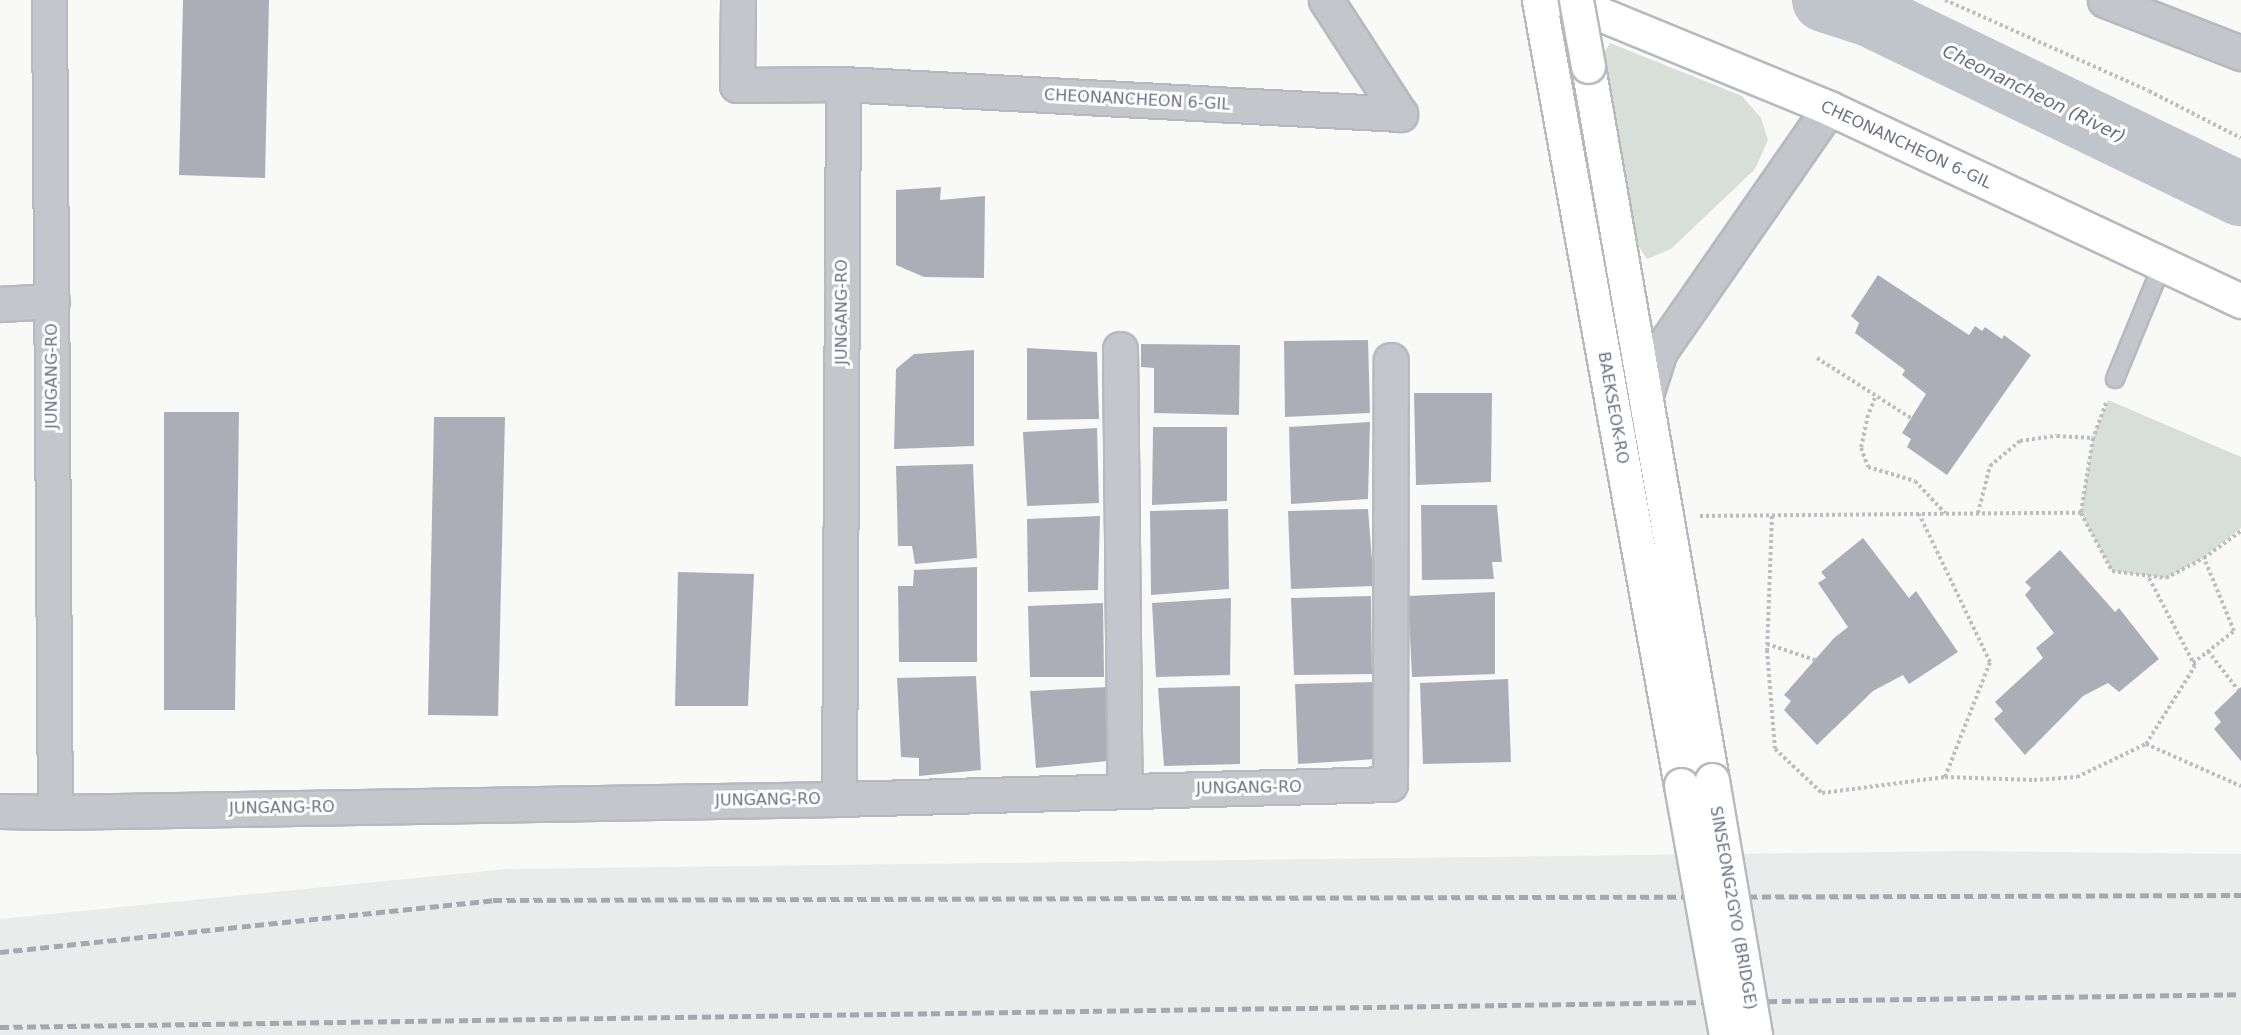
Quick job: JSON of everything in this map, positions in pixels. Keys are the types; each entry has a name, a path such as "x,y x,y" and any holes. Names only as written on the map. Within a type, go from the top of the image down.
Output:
{"main road":[{"name":"CHEONANCHEON 6-GIL","path":"1566,0 1828,108 2241,301"},
{"name":"BAEKSEOK-RO","path":"1576,0 1666,517 1696,782"},
{"name":"BAEKSEOK-RO","path":"1541,16 1696,782"},
{"name":"SINSEONG2GYO (BRIDGE)","path":"1696,782 1726,1035"},
{"name":"SINSEONG2GYO (BRIDGE)","path":"1696,782 1755,1035"}],"street":[{"name":"JUNGANG-RO","path":"49,0 55,812"},
{"name":"CHEONANCHEON 6-GIL","path":"738,0 737,85 843,84 1400,114 1326,0"},
{"path":"2105,0 2241,53"},
{"name":"JUNGANG-RO","path":"0,810 55,812 839,799 843,84"},
{"path":"1645,398 1660,351 1828,108"},
{"name":"JUNGANG-RO","path":"0,304 52,301"},
{"path":"1629,303 1647,321 1675,329"},
{"path":"839,799 1125,791 1120,349"},
{"name":"JUNGANG-RO","path":"1125,791 1390,784 1391,360"}],"lane":[{"path":"2115,379 2162,265"}],"path":[{"path":"1945,0 2149,91 2241,138"},
{"path":"1817,358 1875,398 1911,418"},
{"path":"1875,398 1868,414 1861,448 1868,466 1915,481 1946,514"},
{"path":"2108,400 2093,438 2081,513 2112,571 2166,578 2204,558 2241,531"},
{"path":"1978,513 1990,466 2020,441 2056,436 2093,438"},
{"path":"1666,517 2081,513"},
{"path":"1919,514 1990,662 1946,777"},
{"path":"1772,516 1767,644 1775,748 1822,793 1946,777 2034,780 2077,777 2146,744 2195,666 2148,576"},
{"path":"2193,663 2234,631 2204,558"},
{"path":"1767,644 1815,660"},
{"path":"2208,651 2238,690"},
{"path":"2146,744 2241,786"}],"shaded area":[{"path":"1610,43 1742,96 1761,118 1768,140 1755,169 1671,249 1647,259 1634,239 1604,53"},
{"path":"2108,400 2241,457 2241,528 2204,557 2166,578 2112,571 2081,513 2093,438"},
{"path":"1968,851 2241,854 2241,1035 0,1035 0,919 507,869"}],"building":[{"path":"183,0 269,0 265,178 179,175"},
{"path":"941,187 940,200 985,196 984,278 924,277 896,265 896,190"},
{"path":"1878,275 1969,335 1975,326 1982,331 1985,327 2002,339 2004,335 2031,355 1947,475 1907,447 1911,439 1902,433 1926,394 1902,375 1905,370 1855,333 1859,323 1851,316"},
{"path":"1368,340 1370,413 1285,417 1284,341"},
{"path":"1141,344 1240,345 1239,415 1154,413 1154,368 1141,367"},
{"path":"1027,348 1097,352 1099,419 1027,420"},
{"path":"974,350 974,446 894,449 896,369 914,354"},
{"path":"1414,393 1492,393 1491,482 1416,485"},
{"path":"164,412 239,412 235,710 164,710"},
{"path":"434,417 505,417 498,716 428,715"},
{"path":"1370,422 1368,499 1291,504 1289,427"},
{"path":"1153,427 1227,427 1227,501 1152,505"},
{"path":"1097,428 1099,503 1027,506 1023,432"},
{"path":"973,464 977,558 915,564 912,546 898,546 896,466"},
{"path":"1421,505 1497,505 1502,562 1492,562 1494,579 1422,580"},
{"path":"1228,509 1229,589 1151,595 1150,511"},
{"path":"1368,509 1374,586 1291,589 1288,511"},
{"path":"1100,516 1098,590 1028,592 1027,519"},
{"path":"1863,538 1909,598 1916,591 1958,652 1909,684 1903,675 1873,691 1817,745 1784,710 1791,701 1784,695 1834,638 1848,627 1818,583 1826,578 1821,572"},
{"path":"2060,550 2115,612 2119,608 2159,659 2119,692 2108,683 2083,696 2025,755 1994,719 2003,711 1995,702 2043,658 2036,648 2054,633 2025,595 2031,588 2025,582"},
{"path":"977,567 977,662 899,662 898,586 913,586 914,570"},
{"path":"678,572 754,574 748,706 675,706"},
{"path":"1495,592 1495,674 1412,677 1408,596"},
{"path":"1371,596 1372,674 1294,675 1291,598"},
{"path":"1231,598 1230,675 1156,677 1152,603"},
{"path":"1103,603 1104,677 1030,677 1028,606"},
{"path":"976,676 981,770 919,776 919,758 901,757 897,678"},
{"path":"1508,679 1511,762 1423,764 1420,683"},
{"path":"1375,682 1377,759 1298,764 1295,684"},
{"path":"1240,686 1240,764 1164,766 1158,688"},
{"path":"1107,687 1108,761 1036,768 1030,691"},
{"path":"2241,687 2241,761 2214,729 2221,722 2214,713"}],"waterway":[{"name":"Cheonancheon (River)","path":"1824,0 1870,15 2241,194"}],"railway":[{"path":"0,952 493,900 2241,895"},
{"path":"0,1027 2241,994"}]}
